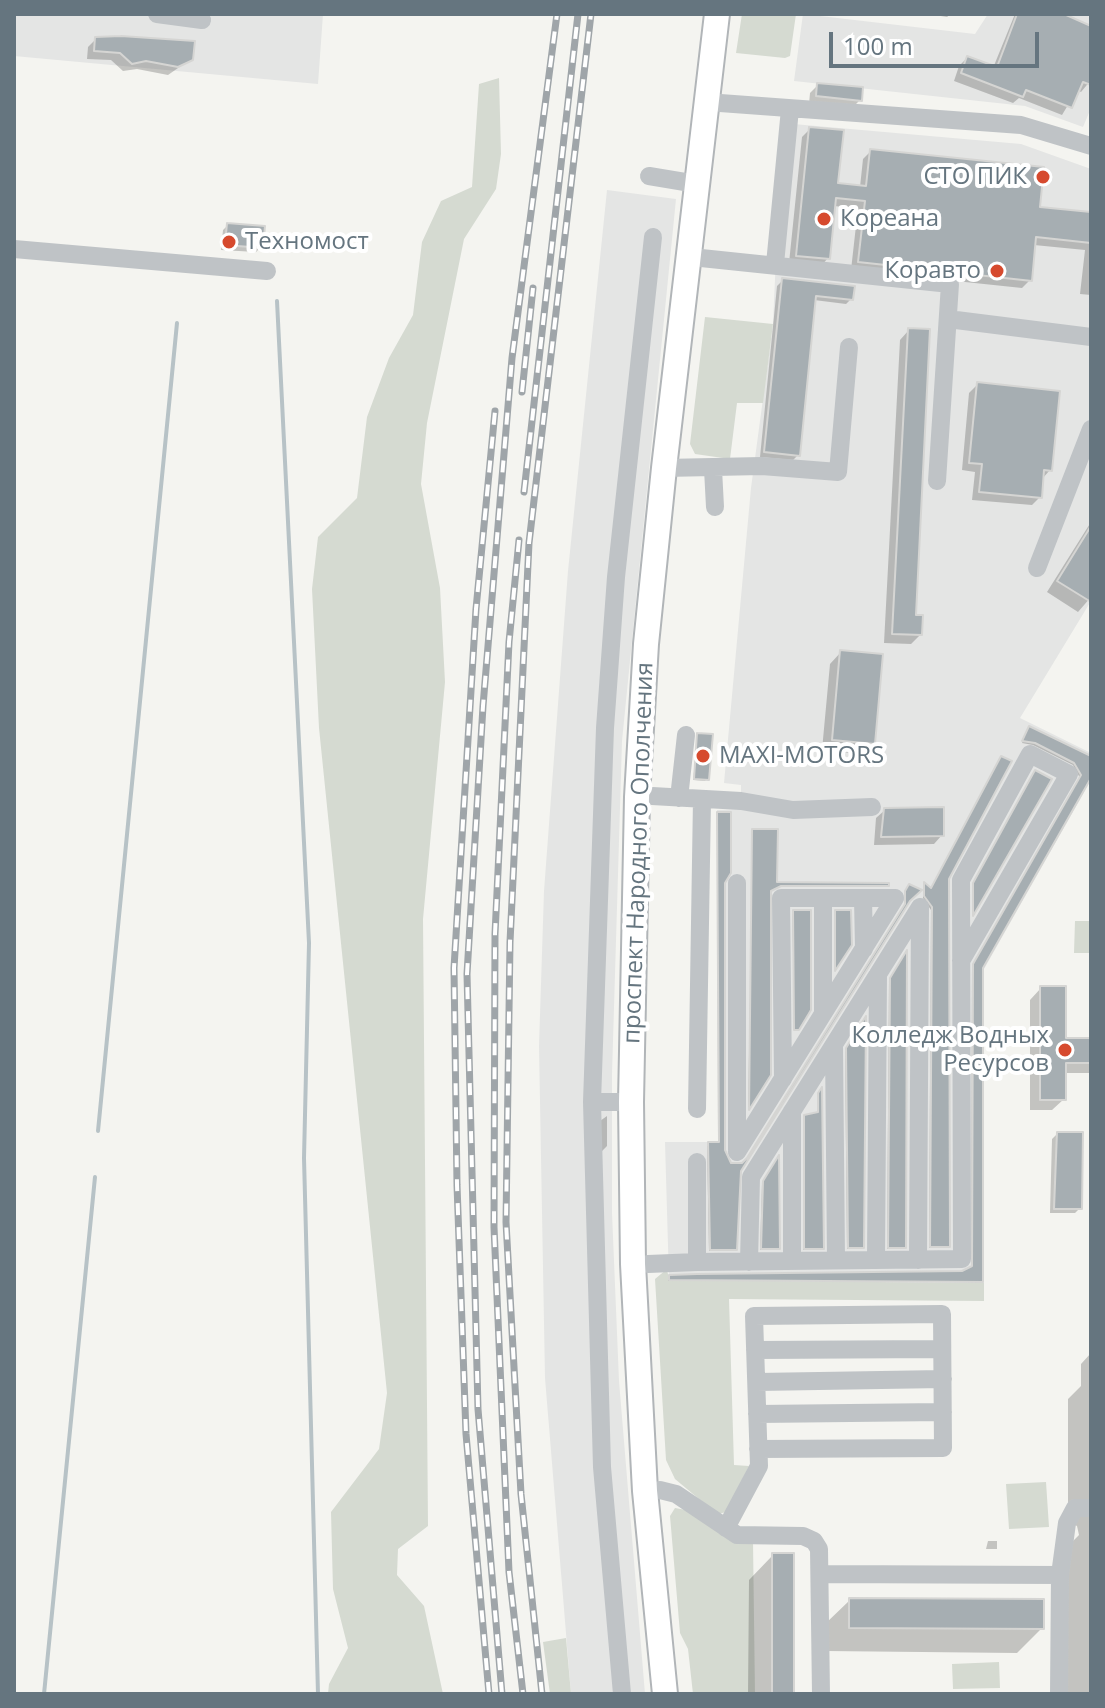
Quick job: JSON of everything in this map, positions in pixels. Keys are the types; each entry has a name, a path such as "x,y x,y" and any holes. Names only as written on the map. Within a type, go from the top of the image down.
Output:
{"main road":[{"name":"проспект Народного Ополчения","path":"680,1694 660,1490 648,1264 646,1081 652,796 671,469 697,184 717,14"},
{"name":"проспект Народного Ополчения","path":"665,1694 645,1491 633,1264 631,1102 639,742 671,469 731,14"}],"street":[{"path":"157,14 202,20"},
{"path":"720,103 1021,125 1091,146"},
{"path":"775,264 790,109"},
{"path":"649,176 697,184"},
{"path":"622,1694 602,1467 592,1102 605,728 616,577 653,237"},
{"path":"14,249 267,271"},
{"path":"701,258 950,284 937,481"},
{"path":"948,319 1091,337"},
{"path":"671,469 762,466 838,472 849,347"},
{"path":"1037,568 1091,429"},
{"path":"713,469 715,507"},
{"path":"679,798 686,735"},
{"path":"648,1264 962,1259 961,961 961,880 1030,754 1069,774 961,961"},
{"path":"652,796 741,801 793,810 872,807"},
{"path":"697,1109 702,799"},
{"path":"737,883 737,1152 751,1177"},
{"path":"737,1152 783,1079 823,1013 864,949 895,898 781,898 783,1079"},
{"path":"823,898 823,1013"},
{"path":"863,898 864,949"},
{"path":"749,1262 751,1177 920,907 918,1260"},
{"path":"876,1260 878,974"},
{"path":"834,1045 836,1260"},
{"path":"592,1102 631,1102"},
{"path":"792,1111 792,1261"},
{"path":"697,1162 697,1262"},
{"path":"726,1528 758,1468 754,1316 942,1314 943,1448 758,1449"},
{"path":"755,1350 942,1349"},
{"path":"757,1382 943,1379"},
{"path":"757,1414 943,1412"},
{"path":"660,1490 676,1494 737,1535 803,1536 814,1541 819,1549 821,1694"},
{"path":"1059,1694 1060,1575 1069,1514 1075,1508 1091,1508"},
{"path":"820,1574 1060,1575"}],"shaded area":[{"path":"14,14 323,14 318,84 14,56"},
{"path":"742,14 796,14 790,56 736,53"},
{"path":"803,14 975,34 988,14 1091,14 1091,108 1083,127 1025,106 794,81"},
{"path":"499,78 501,154 496,189 464,239 427,423 421,484 440,588 445,682 423,919 428,1526 398,1549 397,1575 424,1606 443,1694 328,1694 329,1684 348,1648 333,1589 331,1512 379,1449 387,1393 319,728 312,589 318,537 357,498 367,417 389,358 413,315 422,242 441,201 472,187 479,84"},
{"path":"782,123 1021,144 1091,169 1091,601 1020,718 1091,753 1091,780 984,969 984,1283 669,1280 665,1142 719,1142 717,810 741,809 741,785 724,783 751,488 773,324"},
{"path":"607,190 676,199 622,741 612,1074 612,1213 619,1381 645,1694 571,1694 545,1378 539,1046 544,891 568,571"},
{"path":"705,317 773,324 763,403 737,403 730,459 695,454 690,444"},
{"path":"1075,921 1091,921 1091,953 1074,953"},
{"path":"667,1269 669,1280 984,1283 984,1301 729,1299 734,1465 749,1466 727,1512 717,1514 675,1479 666,1460 655,1279"},
{"path":"1046,1482 1049,1527 1009,1529 1006,1484"},
{"path":"675,1508 686,1510 753,1541 755,1694 693,1694 688,1649 680,1633 670,1516"},
{"path":"566,1638 571,1694 550,1694 543,1642"},
{"path":"999,1662 1000,1688 953,1689 952,1664"}],"building":[{"path":"1017,14 1064,14 1091,26 1091,85 1083,82 1072,108 1026,90 1023,97 961,73 967,56 997,67"},
{"path":"95,37 195,41 193,60 178,67 146,61 132,64 120,53 94,51"},
{"path":"817,83 863,87 862,101 816,96"},
{"path":"809,127 844,130 838,183 866,186 870,149 1044,167 1040,207 1091,212 1091,243 1036,237 1032,281 858,262 865,201 836,198 830,259 796,256"},
{"path":"227,223 265,226 263,248 225,245"},
{"path":"782,278 855,286 853,300 816,296 800,456 764,452"},
{"path":"908,328 930,329 916,615 923,615 922,635 892,634"},
{"path":"977,382 1060,391 1052,471 1044,470 1042,498 979,492 982,464 969,463"},
{"path":"1091,526 1091,602 1057,581"},
{"path":"840,650 883,654 875,744 832,740"},
{"path":"1029,726 1091,756 1091,778 983,968 983,1282 669,1280 669,1275 962,1271 972,1266 973,964 1081,775 1074,763 1035,743 1022,741"},
{"name":"MAXI-MOTORS","path":"697,733 713,734 709,780 694,779"},
{"path":"1001,756 1012,761 949,879 950,1247 930,1247 932,907 924,896 924,882 931,888"},
{"path":"1035,770 1052,779 973,916 973,883"},
{"path":"944,807 944,836 881,837 884,808"},
{"path":"717,812 731,812 731,873 725,883 725,1150 731,1163 742,1163 747,1158 905,904 905,891 909,884 922,890 910,901 741,1171 737,1250 710,1250 708,1142 719,1142"},
{"path":"752,829 778,829 777,882 889,883 889,886 781,886 771,891 771,1075 749,1110"},
{"path":"793,910 811,910 811,1010 799,1030 794,1030"},
{"path":"835,910 851,910 852,945 835,971"},
{"path":"907,950 906,1248 888,1248 890,978"},
{"name":"Колледж Водных Ресурсов","path":"1040,986 1066,986 1066,1038 1091,1038 1091,1063 1066,1063 1066,1100 1040,1100"},
{"path":"866,1016 864,1248 848,1248 846,1048"},
{"path":"822,1087 824,1249 804,1249 804,1115 818,1112 818,1093"},
{"path":"1057,1132 1083,1132 1082,1209 1054,1209"},
{"path":"779,1155 780,1249 761,1249 763,1181"},
{"path":"772,1553 794,1553 794,1694 772,1694"},
{"path":"849,1598 1044,1599 1044,1629 849,1628"}],"waterway":[{"path":"277,301 309,943 304,1158 318,1694"},
{"path":"98,1131 177,323"},
{"path":"44,1694 95,1177"}],"railway":[{"path":"502,1694 478,1409 467,974 483,706 512,358 557,14"},
{"path":"524,492 578,14"},
{"path":"542,1694 521,1494 506,1222 510,942 529,543 591,14"},
{"path":"522,392 533,288"},
{"path":"489,1694 466,1434 457,1185 454,968 476,609 495,411"},
{"path":"519,540 509,642 495,934 494,1227 509,1572 523,1694"}],"place":[{"name":"СТО ПИК","path":"1043,177"},
{"name":"Кореана","path":"824,219"},
{"name":"Техномост","path":"229,242"},
{"name":"Коравто","path":"997,271"},
{"name":"MAXI-MOTORS","path":"703,756"},
{"name":"Колледж Водных Ресурсов","path":"1065,1050"}]}
